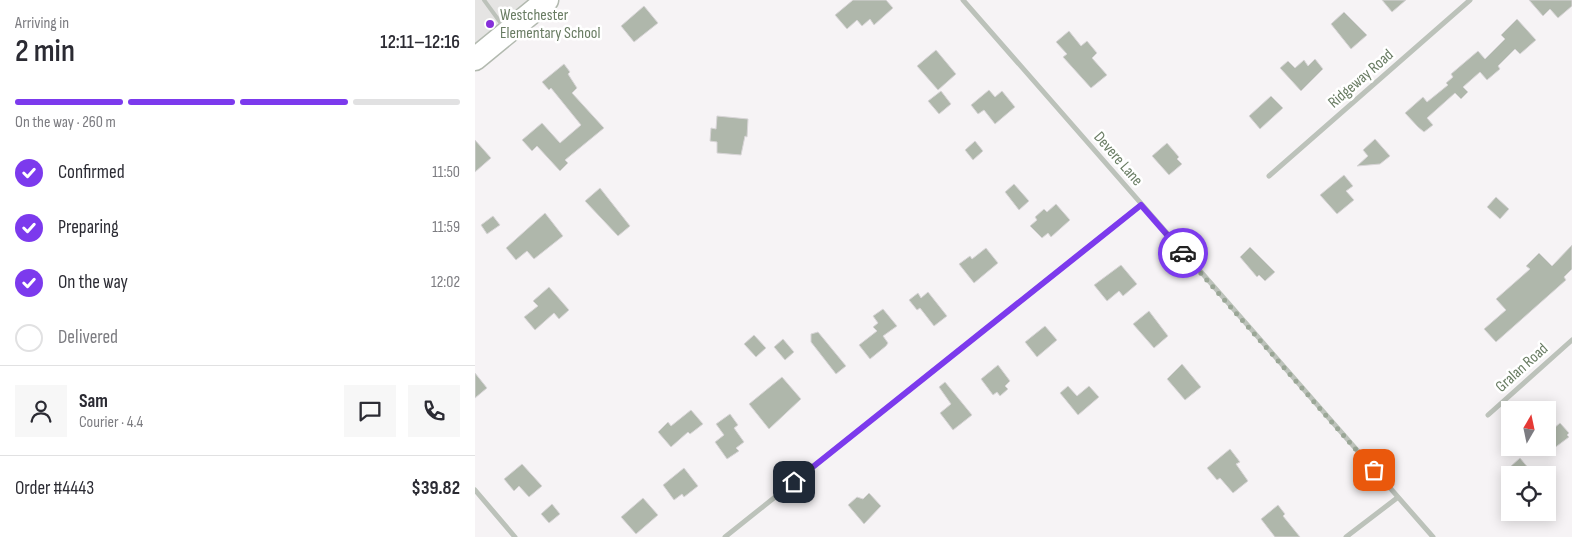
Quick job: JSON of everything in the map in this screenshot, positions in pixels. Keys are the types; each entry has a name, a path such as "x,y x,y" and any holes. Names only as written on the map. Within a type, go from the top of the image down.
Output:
{"street":[{"path":"475,58 547,0"},
{"name":"Devere Lane","path":"963,0 1433,537"},
{"name":"Ridgeway Road","path":"1269,176 1470,0"},
{"path":"725,537 1141,205"},
{"name":"Gralan Road","path":"1488,415 1572,340"},
{"path":"475,490 515,537"},
{"path":"1346,537 1397,498"}],"lane":[{"path":"484,0 507,32"}],"shaded area":[{"name":"Westchester Elementary School","path":"475,0 534,0 475,48"}],"building":[{"path":"853,0 886,0 893,8 874,25 870,19 862,26 857,20 847,29 835,15"},
{"path":"1382,0 1406,0 1392,12"},
{"path":"1529,0 1572,0 1572,6 1558,18 1550,9 1543,16"},
{"path":"644,6 658,23 634,42 621,26"},
{"path":"1344,12 1367,35 1351,49 1331,24"},
{"path":"1517,19 1536,40 1520,54 1515,49 1498,66 1500,69 1487,80 1480,72 1463,87 1468,92 1461,99 1455,93 1427,118 1433,125 1424,132 1418,127 1405,113 1423,97 1427,102 1448,85 1446,83 1453,77 1451,74 1478,51 1485,59 1505,39 1501,35"},
{"path":"1069,31 1081,46 1087,41 1097,53 1092,58 1107,75 1091,88 1063,57 1067,54 1056,42"},
{"path":"936,50 956,74 938,90 917,66"},
{"path":"1315,59 1323,69 1301,91 1280,68 1288,61 1295,68 1304,60 1308,66"},
{"path":"564,64 577,88 572,93 604,128 565,160 568,163 560,171 537,146 532,151 522,140 542,123 560,143 581,125 551,88 549,90 542,82"},
{"path":"989,90 995,97 1002,91 1015,107 995,124 984,110 978,114 971,105"},
{"path":"941,91 951,104 939,114 928,101"},
{"path":"1271,96 1283,108 1260,129 1249,116"},
{"path":"717,116 748,119 747,137 745,136 741,155 717,153 717,142 710,141 711,128 716,129"},
{"path":"1375,139 1390,156 1380,164 1357,166 1368,156 1363,150"},
{"path":"475,140 491,158 475,172"},
{"path":"975,141 983,151 973,160 965,150"},
{"path":"1167,143 1179,157 1177,159 1182,164 1169,175 1152,156"},
{"path":"1344,175 1353,186 1346,191 1354,200 1337,214 1320,195"},
{"path":"1014,184 1029,201 1019,210 1005,192"},
{"path":"600,188 630,226 618,236 585,201"},
{"path":"1496,197 1509,209 1500,219 1487,207"},
{"path":"1056,204 1070,220 1051,237 1048,233 1042,238 1030,226 1037,220 1035,217 1044,209 1047,212"},
{"path":"545,213 563,236 534,259 527,251 516,260 506,248"},
{"path":"493,216 500,225 487,234 481,225"},
{"path":"1572,245 1572,269 1564,277 1566,280 1496,342 1484,329 1506,310 1496,299 1530,269 1526,266 1539,253 1552,266"},
{"path":"1250,247 1275,272 1265,281 1259,275 1257,277 1240,257"},
{"path":"986,248 998,263 974,283 959,264 970,256 972,259"},
{"path":"1121,265 1137,284 1123,296 1119,291 1107,301 1094,285"},
{"path":"549,287 569,310 559,319 554,313 535,330 524,317 538,306 533,301"},
{"path":"928,292 947,316 934,326 920,308 917,310 909,300 918,293 921,298"},
{"path":"883,309 897,326 883,336 888,343 870,359 859,345 877,331 873,327 878,323 873,316"},
{"path":"1149,311 1168,336 1154,348 1133,324"},
{"path":"1045,326 1057,340 1037,357 1025,342"},
{"path":"818,332 846,366 836,374 811,342 811,334"},
{"path":"754,335 766,348 756,357 744,344"},
{"path":"783,339 794,352 785,360 774,347"},
{"path":"1182,364 1201,387 1185,400 1167,379"},
{"path":"998,365 1010,381 1005,386 1008,389 1000,396 997,392 993,395 981,379"},
{"path":"475,373 487,388 475,398"},
{"path":"782,377 801,399 769,429 749,404"},
{"path":"945,382 972,415 953,430 940,413 951,404 939,387"},
{"path":"1068,386 1077,396 1089,386 1099,397 1078,415 1060,393"},
{"path":"691,410 703,424 690,434 688,432 671,447 658,432 668,422 671,426"},
{"path":"730,414 738,425 734,428 744,442 736,448 739,451 727,459 715,442 724,435 716,424"},
{"path":"1560,423 1569,433 1567,435 1569,437 1556,447 1556,426"},
{"path":"1230,449 1240,462 1236,464 1248,481 1233,493 1220,478 1217,480 1207,468"},
{"path":"1520,458 1527,466 1511,466"},
{"path":"522,464 542,486 529,497 519,486 514,491 504,479"},
{"path":"684,468 698,486 684,497 682,494 674,500 663,485"},
{"path":"869,493 881,506 864,524 848,505 857,497 863,499"},
{"path":"643,498 658,515 636,534 621,517"},
{"path":"552,504 560,514 549,523 541,514"},
{"path":"1278,505 1285,514 1283,516 1300,537 1275,537 1261,519"}],"way so far":[{"path":"1183,253 1374,470"}],"place":[{"name":"Westchester Elementary School","path":"490,24"}],"route":[{"path":"794,482 1141,205 1183,253"}]}
